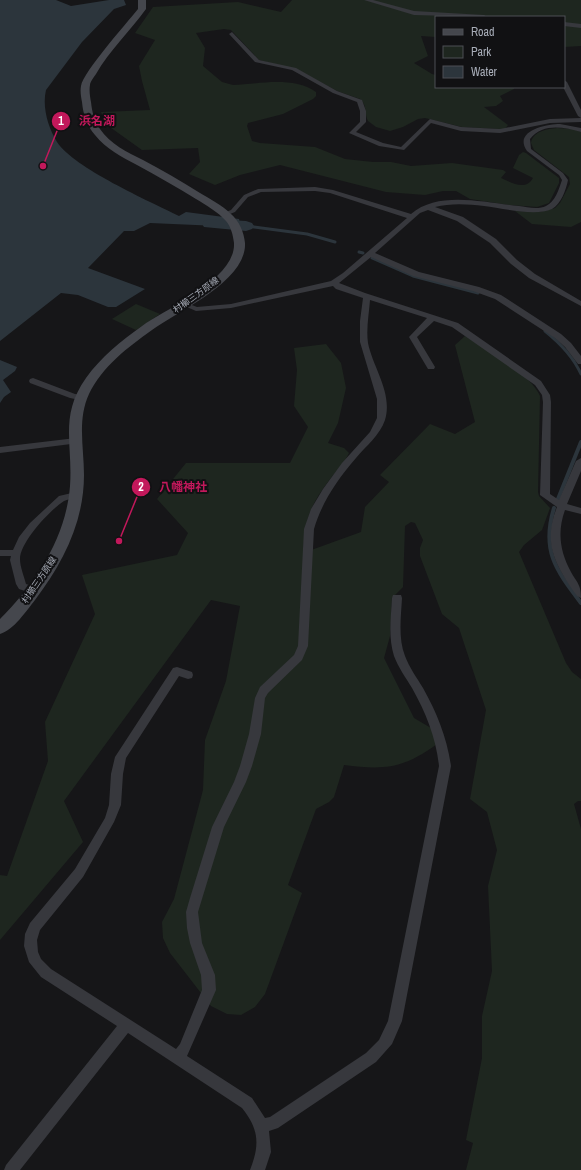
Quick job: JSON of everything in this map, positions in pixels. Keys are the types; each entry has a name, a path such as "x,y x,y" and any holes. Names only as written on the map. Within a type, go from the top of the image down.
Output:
{"main road":[{"name":"村櫛三方原線","path":"2,624 34,590 52,564 70,522 76,495 75,418 80,397 90,381 113,355 141,332 212,284 232,266 239,248 235,225 225,214 116,149 97,131 90,118 85,85 95,68 142,9 142,0"}],"street":[{"path":"367,0 414,13 466,16"},
{"path":"565,24 581,26"},
{"path":"232,34 257,61 294,69 335,92 360,101 364,111 363,122 352,133 386,146 402,150 430,120 461,129 500,130 581,120"},
{"path":"565,84 581,116"},
{"path":"184,304 196,309 230,306 334,283 346,276 412,217 427,207 441,203 460,201 533,210 551,206 555,202 565,180 561,174 529,150 527,147 527,139 537,130 560,123 581,130"},
{"path":"225,214 233,211 246,196 260,190 315,189 331,191 412,217"},
{"path":"427,207 460,219 493,241 514,262 532,276 581,304"},
{"path":"371,254 416,274 476,289 498,297 558,336 568,345 581,362"},
{"path":"334,283 339,287 433,317 461,328 532,377 543,389 547,402 544,492 549,499 562,506 581,512"},
{"path":"178,1058 185,1048 209,990 208,975 192,928 192,912 196,898 218,826 240,782 246,766 255,734 260,698 264,690 293,662 301,652 309,529 312,517 323,495 351,457 376,429 381,419 383,410 382,400 364,343 366,300 368,297"},
{"path":"431,367 413,337 416,332 433,317"},
{"path":"33,381 73,396 80,397"},
{"path":"0,450 76,441"},
{"path":"581,462 562,506 555,527 555,550 565,572 581,594"},
{"path":"34,590 23,586 17,568 16,553 22,539 33,526 62,498 76,495"},
{"path":"0,554 16,553"},
{"path":"262,1126 273,1123 372,1058 385,1044 395,1022 445,766 441,736 400,658 395,636 397,598"},
{"path":"188,675 177,671 125,749 118,765 115,805 110,819 79,873 34,927 30,937 31,952 38,966 247,1103 256,1113 262,1126 264,1138 264,1151 257,1170"},
{"path":"11,1170 126,1024"}],"green space":[{"path":"292,0 581,0 581,46 565,47 565,16 435,16 435,37 421,36 428,56 414,63 435,75 435,88 514,88 500,96 503,101 496,106 484,107 508,125 505,129 462,127 425,118 418,119 403,127 390,131 376,127 368,121 364,104 360,99 337,91 298,70 259,60 231,30 224,29 196,33 205,48 203,66 222,82 233,85 286,82 307,87 316,92 316,96 313,99 283,114 248,123 247,126 252,141 260,143 315,147 345,159 391,162 411,166 452,163 503,170 506,172 501,178 518,185 527,184 533,178 513,168 519,155 523,152 559,178 559,183 549,203 537,207 509,205 470,199 456,191 443,191 425,195 386,192 280,165 240,175 215,185 189,174 200,162 198,148 142,150 107,125 101,112 150,110 139,66 155,40 135,33 153,7 238,2 281,12"},
{"path":"557,128 573,129 581,132 581,222 571,227 532,224 515,211 540,212 555,208 560,203 570,184 569,177 534,150 531,143 532,139 537,133"},
{"path":"136,304 160,314 136,330 112,319"},
{"path":"465,336 518,371 528,380 540,396 538,492 539,496 550,508 542,530 524,545 519,552 566,663 572,672 581,679 581,801 574,804 581,829 581,1170 466,1170 473,1143 466,1140 482,1058 482,1016 492,971 488,886 497,850 487,812 470,799 486,710 459,628 442,614 420,556 420,548 423,540 415,523 411,522 405,526 403,587 392,598 390,636 384,658 414,718 431,728 437,744 414,759 393,766 358,767 344,765 334,797 329,802 316,809 288,885 302,893 265,994 255,1007 241,1015 227,1014 211,1006 170,953 163,938 162,922 174,899 203,790 205,740 226,681 240,606 211,600 64,801 83,842 0,940 0,875 7,876 48,761 45,722 95,614 82,575 177,555 188,533 157,499 186,463 290,463 308,427 294,406 297,370 294,348 326,344 341,363 346,388 338,423 328,443 344,448 349,453 313,505 307,521 303,553 361,532 365,507 389,482 380,475 430,424 455,434 475,422 455,345"}],"water":[{"path":"0,0 56,0 71,6 109,0 124,0 126,5 114,9 82,42 46,90 45,110 57,142 66,152 95,173 179,216 186,212 239,219 241,227 150,223 134,231 124,231 88,268 145,289 116,307 108,307 78,295 61,293 0,341"},
{"path":"0,360 17,367 15,371 3,380 11,392 4,397 0,403"}],"waterway":[{"path":"210,224 246,226"},
{"path":"246,226 307,234 335,242"},
{"path":"359,252 363,253"},
{"path":"372,258 413,276 478,293"},
{"path":"545,331 566,350 581,374"},
{"path":"558,499 581,442"},
{"path":"554,508 550,523 549,536 553,559 564,580 581,603"}],"place":[{"name":"浜名湖","path":"43,166"},
{"name":"八幡神社","path":"119,541"}]}
